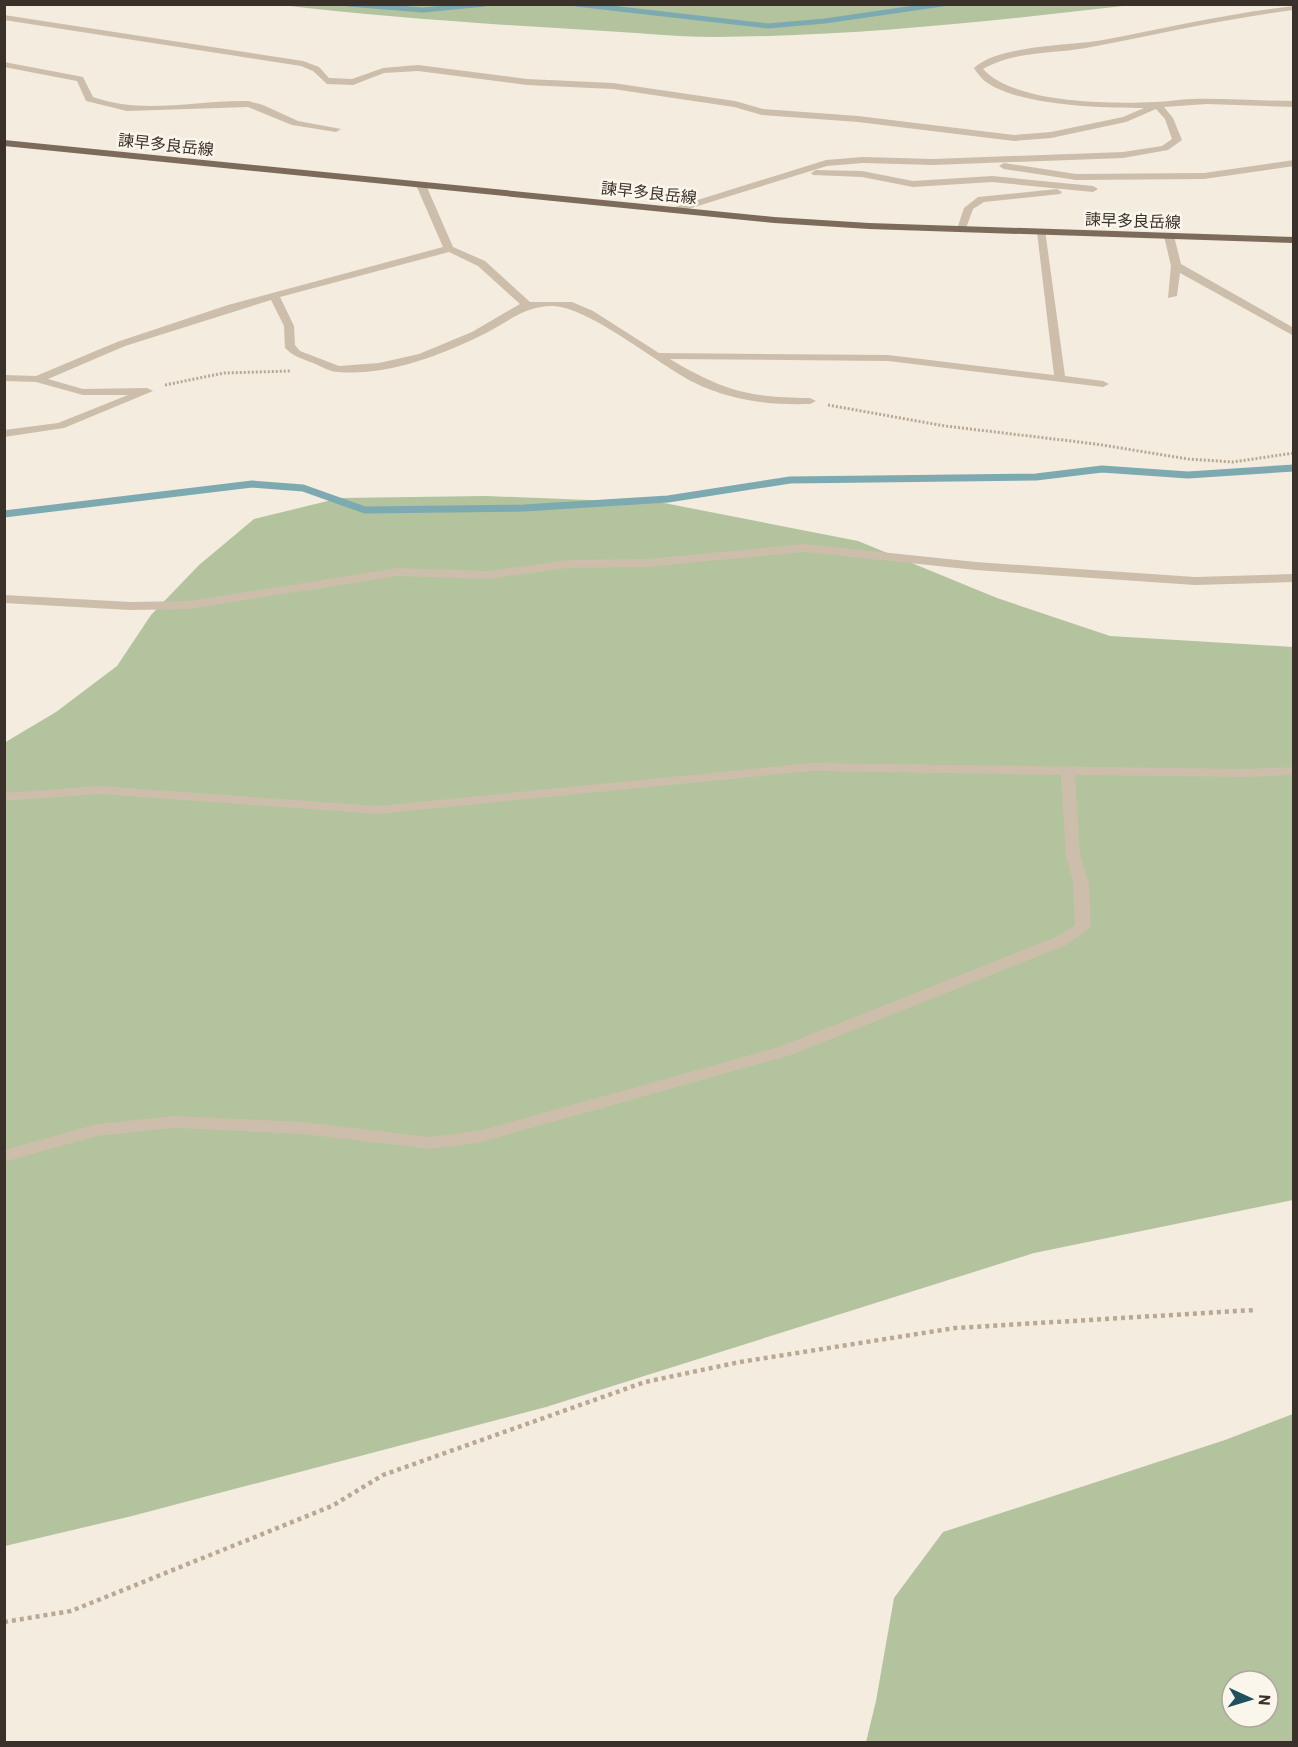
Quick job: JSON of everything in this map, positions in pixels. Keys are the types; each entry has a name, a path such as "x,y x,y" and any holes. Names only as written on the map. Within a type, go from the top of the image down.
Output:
{"main road":[{"name":"諫早多良岳線","path":"4,143 675,210 869,226 1293,240"}],"street":[{"path":"1293,8 1239,15 1076,47 1010,56 986,62 978,68 982,76 994,85 1040,97 1157,105 1178,102 1293,104"},
{"path":"4,17 303,64 316,69 327,81 353,82 383,71 418,68 526,82 613,86 735,104 762,112 858,119 1014,138 1051,135 1126,119 1157,105"},
{"path":"4,64 80,79 89,99 117,110 130,111 204,103 251,104 296,123 336,129"},
{"path":"675,210 826,163 970,161 1123,155 1165,148 1177,140 1169,118 1157,105"},
{"path":"970,161 1076,177 1204,176 1293,163"},
{"path":"766,180 822,172 879,176 913,184 993,179 1093,189"},
{"path":"962,229 969,208 981,199 1093,189 1127,183 1142,176"},
{"path":"421,184 449,249"},
{"path":"1042,232 1060,379"},
{"path":"1169,236 1176,266 1172,296"},
{"path":"37,379 121,344 274,296 449,249 464,252 495,273 527,304"},
{"path":"1176,266 1293,333"},
{"path":"274,296 290,327 292,336 289,346 296,352 338,369 422,357 476,334 527,304 552,303 578,308 704,385 730,395 758,400 810,402"},
{"path":"657,356 888,358 1103,384"},
{"path":"4,378 37,379 82,392 147,391"},
{"path":"4,434 60,426 147,391"},
{"path":"4,599 130,606 189,605 398,572 489,575 568,564 648,563 804,548 976,566 1195,581 1293,578"},
{"path":"4,797 100,790 378,810 811,767 1246,773 1293,771"},
{"path":"4,1155 98,1130 175,1122 303,1128 430,1143 478,1137 784,1051 1061,941 1083,927 1081,883 1073,855 1068,770"}],"path":[{"path":"147,391 180,381 224,373 292,371"},
{"path":"810,402 945,426 1096,444 1188,459 1233,462 1293,453"},
{"path":"4,1622 71,1611 321,1511 383,1475 645,1382 740,1362 955,1328 1255,1310"}],"green space":[{"path":"281,5 1132,5 872,31 716,37 473,23"},
{"path":"486,496 664,503 858,541 997,598 1110,636 1293,647 1293,1200 1034,1253 546,1407 132,1516 5,1546 4,743 56,712 117,666 151,615 199,565 254,519 340,498"},
{"path":"1293,1414 1293,1742 866,1742 876,1701 894,1598 943,1532 1225,1440"}],"waterway":[{"path":"348,4 423,10 485,4"},
{"path":"576,4 768,26 825,21 942,4"},
{"path":"4,514 252,484 303,488 365,510 524,508 668,499 790,480 1036,477 1102,469 1188,475 1294,468"}]}
